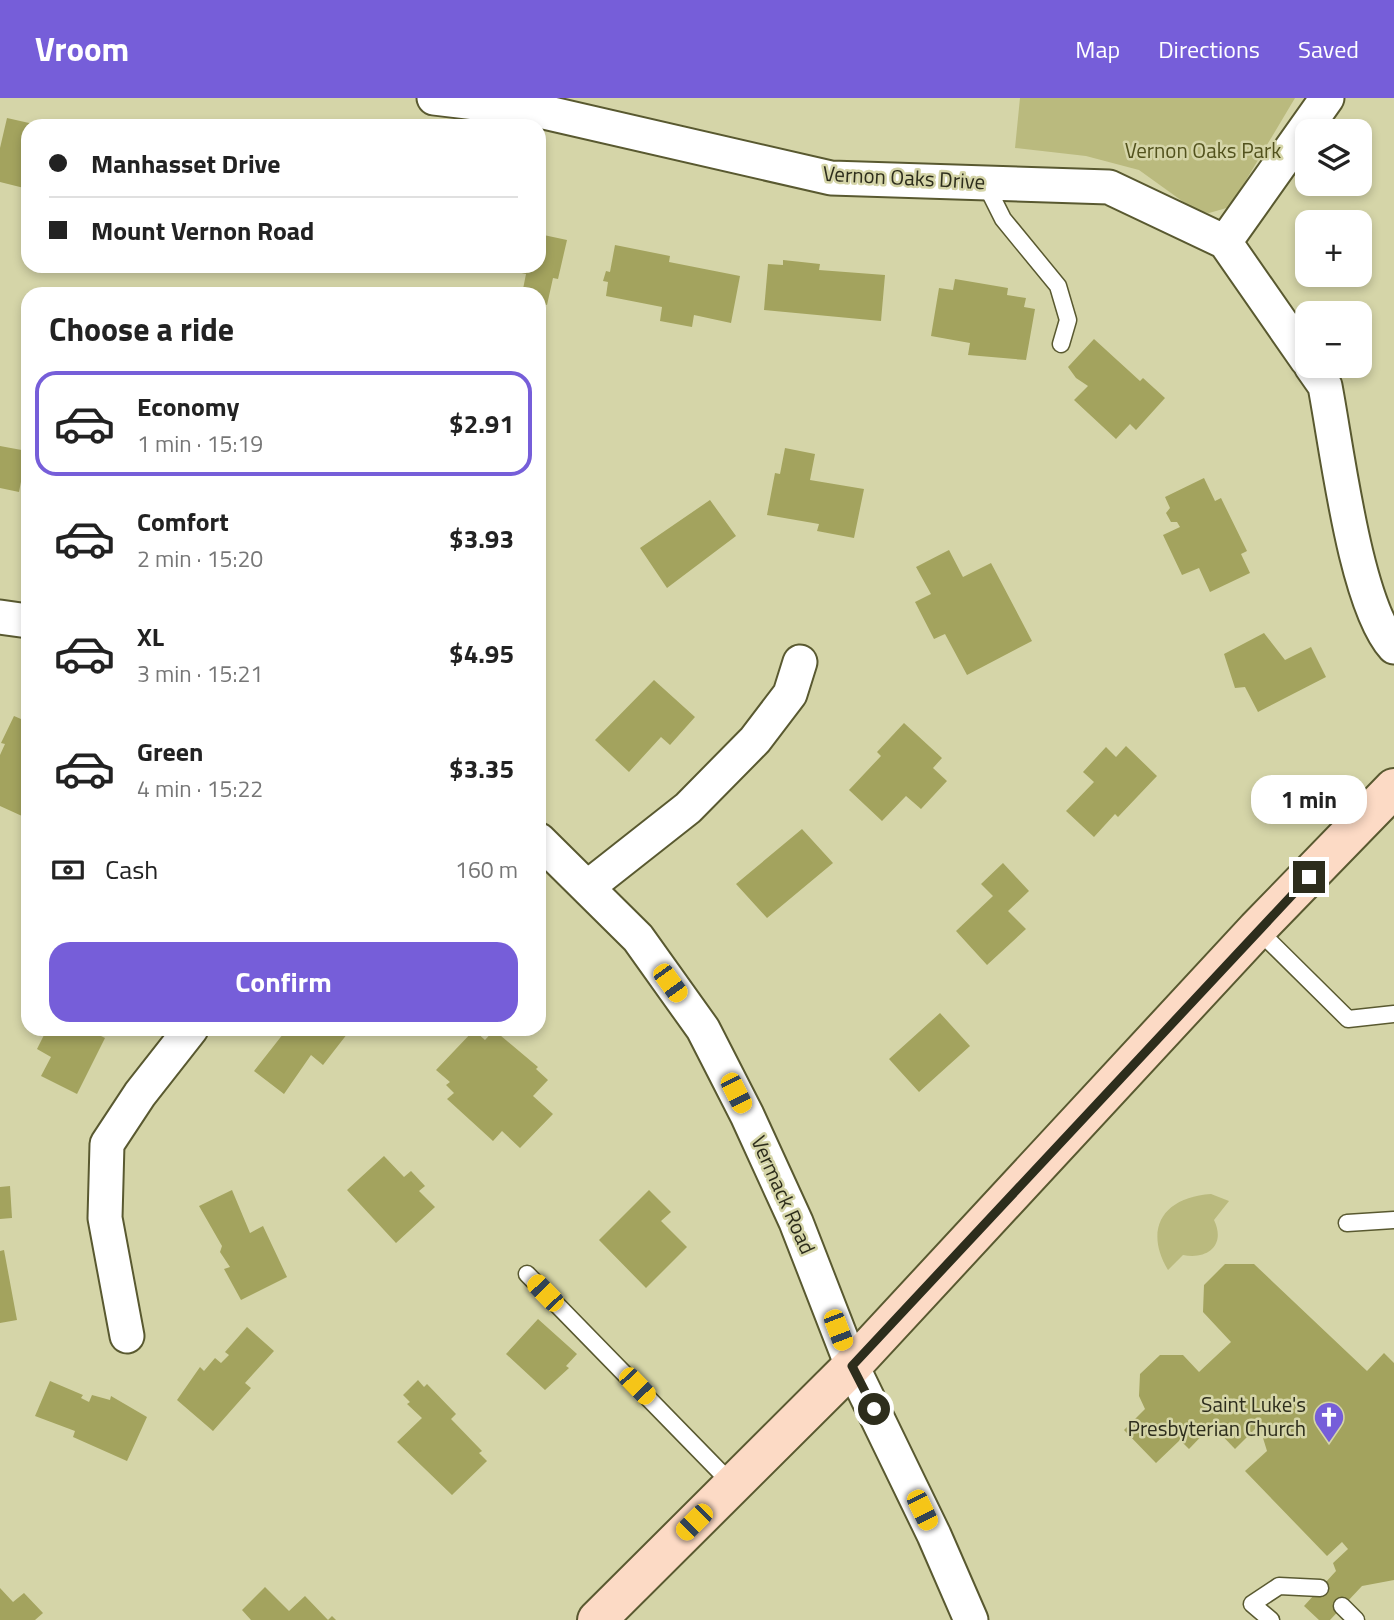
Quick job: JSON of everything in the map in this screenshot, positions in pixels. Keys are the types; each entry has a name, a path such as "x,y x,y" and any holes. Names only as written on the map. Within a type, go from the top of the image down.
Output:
{"main road":[{"path":"597,1620 852,1366 1258,929 1394,788"}],"street":[{"name":"Vernon Oaks Drive","path":"434,98 535,110 831,178 1109,187 1225,242 1295,343"},
{"path":"1225,242 1282,165 1326,98"},
{"path":"1319,378 1325,386 1360,570 1382,634 1394,647"},
{"path":"0,617 21,620"},
{"path":"589,886 688,808 755,740 790,694 800,662"},
{"name":"Vermack Road","path":"546,846 589,886 638,938 703,1029 747,1115 796,1222 852,1366 934,1535 971,1620"},
{"path":"127,1336 105,1218 107,1144 140,1094 186,1036"}],"lane":[{"path":"985,183 1003,219 1058,286 1068,320 1061,344"},
{"path":"1258,929 1348,1019 1394,1014"},
{"path":"1347,1223 1394,1220"},
{"path":"527,1274 732,1484"},
{"path":"1270,1620 1252,1604 1279,1586 1320,1588"},
{"path":"1342,1606 1356,1620"}],"green space":[{"name":"Vernon Oaks Park","path":"1020,98 1295,98 1230,207 1209,213 1196,211 1139,170 1086,156 1015,148"},
{"path":"1211,1194 1229,1201 1214,1220 1218,1237 1216,1243 1207,1253 1183,1255 1168,1270 1158,1241 1158,1228 1162,1217 1181,1201"}],"building":[{"path":"7,118 21,121 21,187 0,182 0,148"},
{"path":"546,236 567,240 558,279 553,278 547,305 546,287 523,287 526,274 521,273 546,273"},
{"path":"615,245 670,256 669,262 740,276 731,323 694,315 692,327 660,321 662,307 606,296 608,282 603,281 606,271 610,272"},
{"path":"783,260 820,264 819,270 885,275 881,321 764,310 768,264 783,265"},
{"path":"955,279 1008,288 1007,295 1026,298 1024,307 1035,309 1026,360 968,355 970,343 931,336 939,288 953,290"},
{"path":"1094,339 1140,381 1143,378 1165,398 1136,430 1130,424 1116,439 1074,400 1088,386 1076,378 1068,367"},
{"path":"0,446 21,450 19,492 0,488"},
{"path":"785,448 815,454 810,480 864,489 854,538 817,531 819,524 767,515 775,473 780,474"},
{"path":"1204,478 1215,501 1221,498 1247,551 1241,554 1250,573 1210,592 1199,568 1182,575 1163,535 1180,527 1177,522 1171,522 1166,513 1170,508 1165,497"},
{"path":"710,500 736,536 667,588 640,548"},
{"path":"949,550 963,577 991,563 1032,641 967,675 945,634 934,639 915,602 931,594 916,567"},
{"path":"1264,633 1285,660 1311,647 1326,677 1258,712 1245,687 1235,688 1224,654"},
{"path":"654,680 695,717 670,745 661,737 629,772 595,740"},
{"path":"14,716 21,719 21,816 0,806 0,755 5,744 1,743"},
{"path":"904,723 942,758 933,768 947,781 921,809 906,796 882,821 849,790 881,756 877,752"},
{"path":"1126,746 1157,776 1118,817 1115,814 1094,837 1066,811 1094,782 1083,772 1106,747 1116,757"},
{"path":"802,829 833,863 767,918 736,884"},
{"path":"1003,863 1029,891 1008,911 1026,929 987,965 956,931 993,896 981,884"},
{"path":"940,1013 970,1046 919,1092 889,1059"},
{"path":"44,1036 105,1038 77,1094 41,1076 51,1057 37,1049"},
{"path":"282,1036 346,1036 323,1065 311,1055 284,1094 254,1071"},
{"path":"468,1036 481,1036 485,1040 489,1036 501,1036 538,1067 536,1069 548,1080 533,1096 553,1114 520,1148 502,1131 493,1141 447,1099 454,1093 446,1085 450,1082 436,1070"},
{"path":"384,1156 404,1177 411,1171 425,1186 419,1191 435,1207 396,1243 347,1190"},
{"path":"10,1186 12,1218 0,1219 0,1187"},
{"path":"232,1190 250,1233 263,1226 287,1277 241,1300 224,1269 230,1267 220,1252 222,1246 199,1206"},
{"path":"649,1190 671,1212 661,1221 687,1247 646,1288 599,1240"},
{"path":"4,1250 17,1320 0,1323 0,1251"},
{"name":"Saint Luke's Presbyterian Church","path":"1225,1264 1254,1264 1367,1371 1384,1353 1394,1363 1394,1580 1362,1586 1330,1620 1319,1620 1304,1606 1336,1571 1333,1563 1348,1549 1342,1542 1327,1556 1245,1471 1267,1451 1259,1425 1235,1449 1212,1425 1189,1449 1180,1440 1156,1463 1124,1430 1145,1409 1139,1396 1140,1374 1160,1355 1183,1355 1199,1372 1231,1342 1203,1312 1204,1285"},
{"path":"538,1319 577,1354 566,1366 569,1368 545,1390 506,1354"},
{"path":"247,1327 274,1351 245,1383 251,1388 213,1431 177,1400 200,1367 204,1371 215,1358 221,1363 229,1355 225,1352"},
{"path":"418,1380 424,1387 427,1384 456,1414 451,1419 482,1451 479,1453 487,1461 452,1495 397,1442 422,1418 407,1404 410,1402 403,1395"},
{"path":"50,1381 83,1395 81,1398 89,1402 92,1395 110,1400 111,1396 147,1417 127,1461 73,1437 75,1431 35,1416"},
{"path":"265,1587 289,1611 305,1596 328,1620 251,1620 242,1610"},
{"path":"0,1588 13,1602 24,1593 43,1613 35,1620 0,1620"}],"place":[{"name":"Saint Luke's Presbyterian Church","path":"1329,1444"}],"route":[{"path":"874,1409 852,1366 1309,877"}]}
